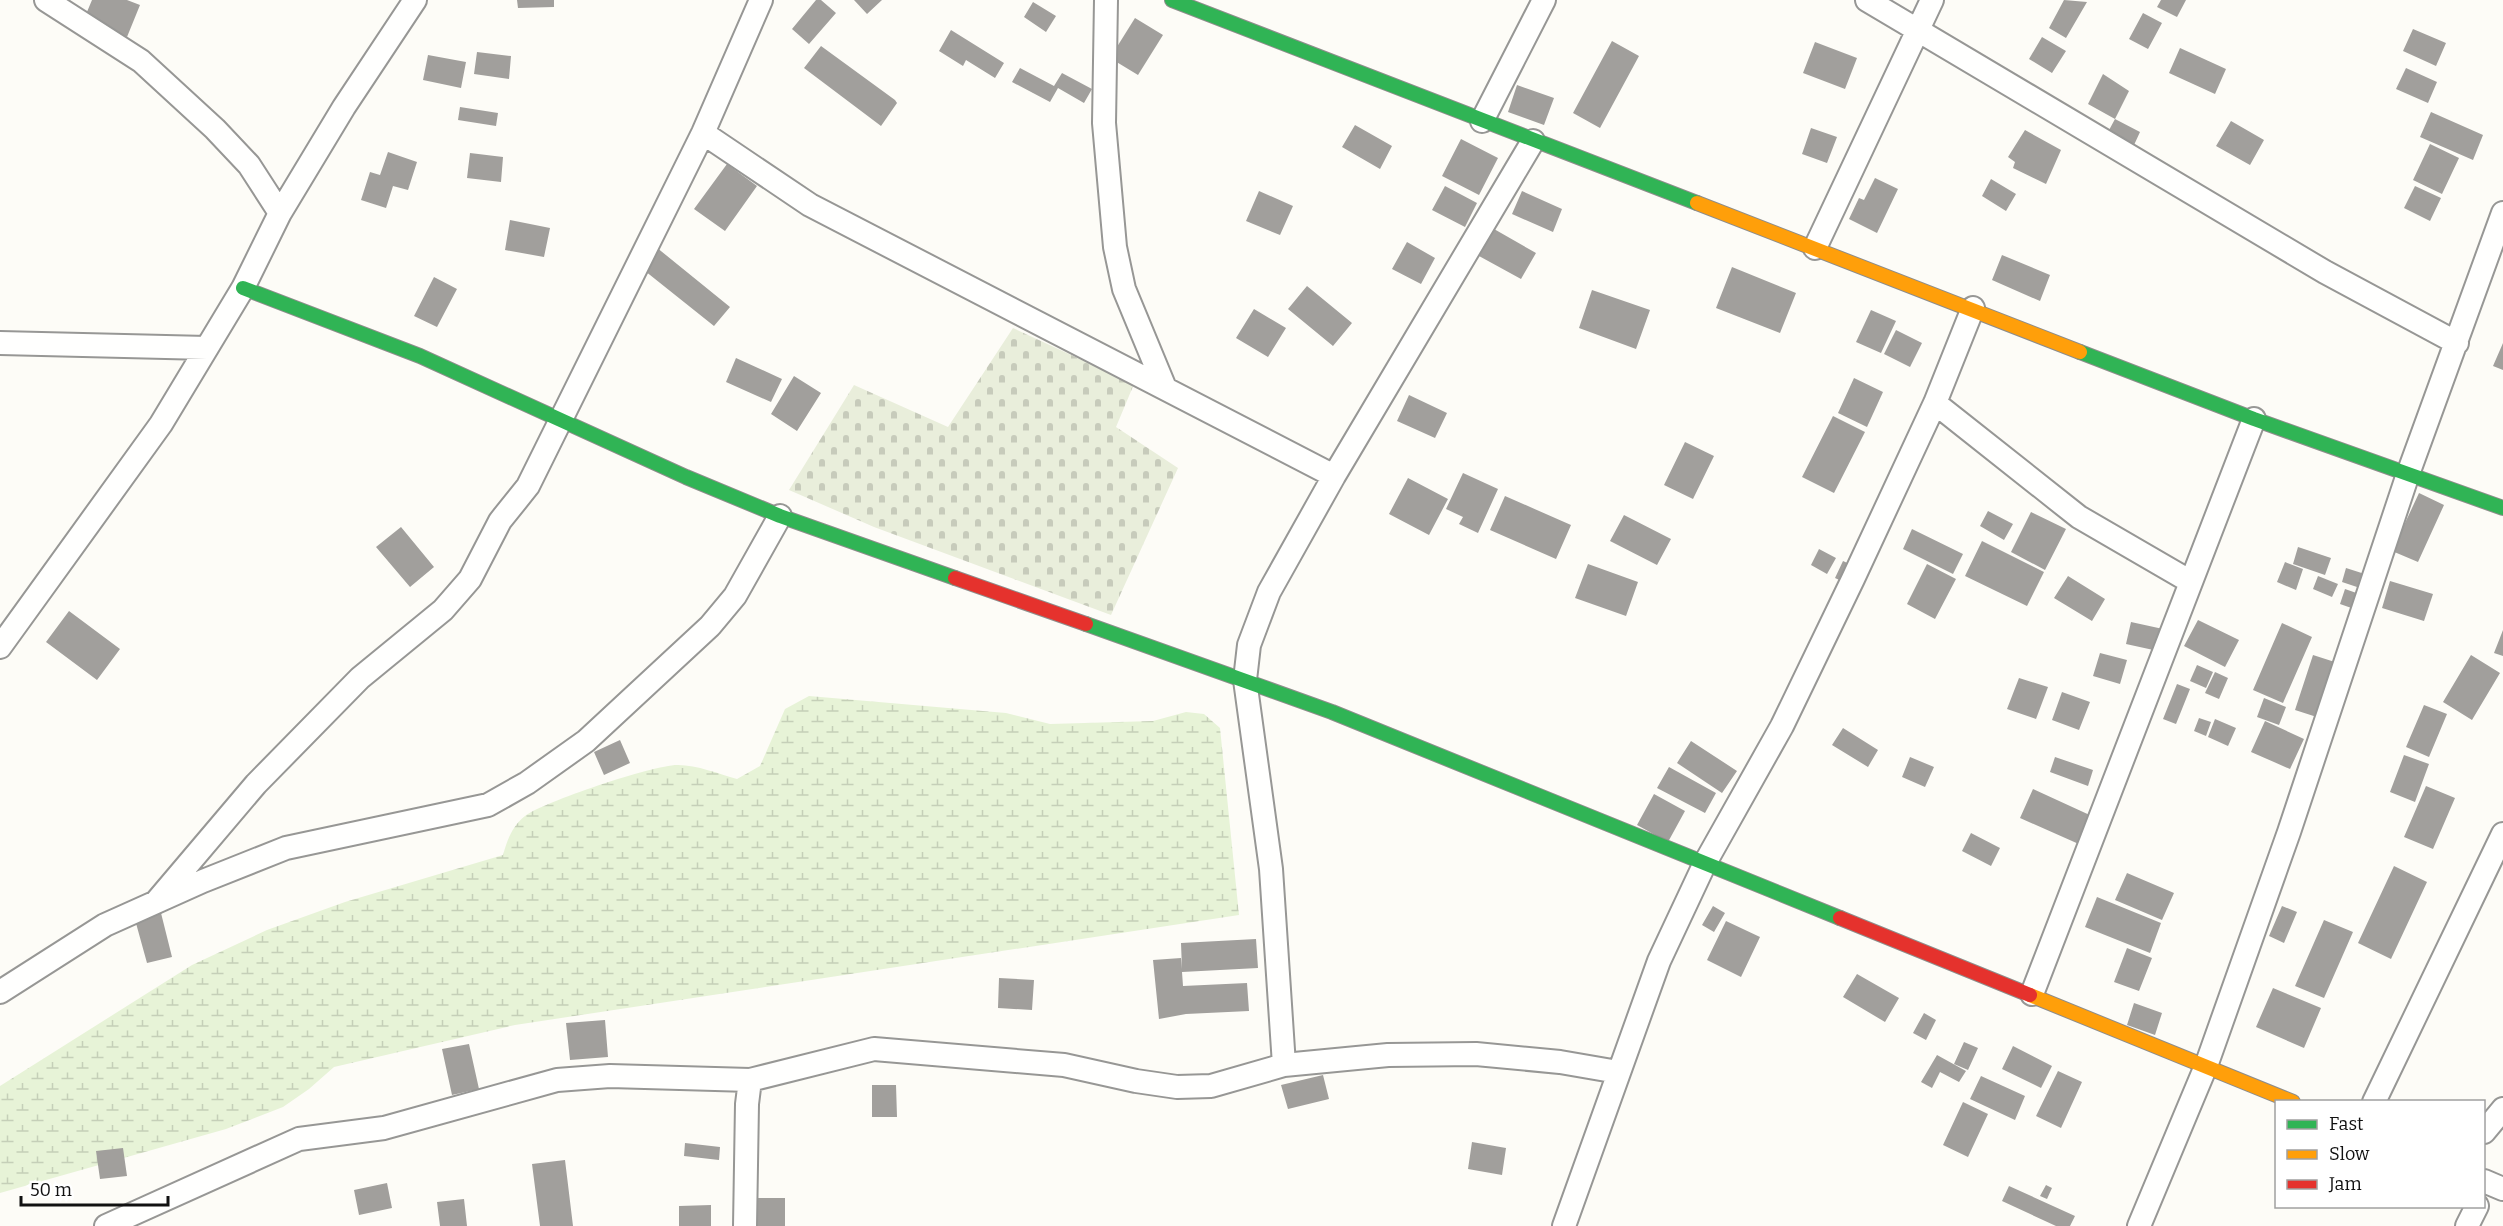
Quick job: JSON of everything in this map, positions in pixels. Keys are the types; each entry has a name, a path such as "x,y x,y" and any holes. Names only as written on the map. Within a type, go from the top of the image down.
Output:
{"street":[{"path":"46,0 141,61 215,129 249,165 280,213"},
{"path":"0,647 161,424 243,288 280,213 344,107 415,0"},
{"path":"156,902 256,784 360,678 443,610 470,579 500,521 528,486 703,133 761,0"},
{"path":"1106,0 1104,123 1115,247 1124,289 1165,388"},
{"path":"1172,0 1533,141 1973,308 2254,419 2503,508"},
{"path":"1482,121 1544,0"},
{"path":"1867,0 2051,112 2315,267 2457,343"},
{"path":"1815,248 1932,0"},
{"path":"703,133 810,206 1334,476"},
{"path":"1284,1065 1271,869 1245,680 1249,645 1269,592 1334,476 1533,141"},
{"path":"2139,1226 2206,1066 2289,832 2408,474 2503,213"},
{"path":"243,288 420,356 559,420 780,516 1332,712 2291,1100"},
{"path":"1564,1226 1659,961 1705,863 1782,726 1935,403 1973,308"},
{"path":"0,343 207,348"},
{"path":"1935,403 2079,518 2191,582"},
{"path":"2032,994 2254,419"},
{"path":"0,992 105,925 286,848 488,806 527,783 586,741 710,627 735,596 780,516"},
{"path":"2374,1100 2503,834"},
{"path":"106,1226 299,1139 384,1128 557,1080 610,1076 750,1080 874,1049 1064,1065 1136,1081 1178,1086 1211,1086 1284,1065 1389,1055 1476,1054 1560,1062 1618,1072"},
{"path":"745,1226 747,1104 750,1080"},
{"path":"2485,1131 2503,1109"},
{"path":"2467,1226 2476,1208"}],"green space":[{"path":"1013,328 1134,384 1116,427 1178,468 1111,615 874,527 789,490 854,385 948,427"},
{"path":"809,696 1006,713 1050,724 1153,721 1186,712 1204,714 1220,728 1239,915 515,1025 334,1067 309,1089 283,1107 226,1129 0,1193 0,1086 192,965 267,930 345,902 503,855 513,829 525,816 553,802 600,785 666,766 678,765 700,768 737,779 760,766 785,709"}],"building":[{"path":"92,0 127,0 140,5 127,37 84,19"},
{"path":"517,0 554,0 554,7 518,8"},
{"path":"816,0 821,0 836,13 809,44 792,29"},
{"path":"854,0 882,0 867,14"},
{"path":"2064,0 2087,2 2066,38 2049,28"},
{"path":"2161,0 2186,0 2177,17 2157,7"},
{"path":"1033,2 1056,16 1046,32 1024,17"},
{"path":"2143,13 2162,23 2148,49 2129,39"},
{"path":"1135,18 1163,35 1138,75 1110,58"},
{"path":"2413,29 2446,43 2436,66 2403,51"},
{"path":"951,30 1004,63 995,78 966,60 963,66 939,51"},
{"path":"2042,37 2066,51 2052,73 2029,59"},
{"path":"1612,41 1639,56 1600,128 1573,113"},
{"path":"1815,42 1857,58 1845,89 1803,73"},
{"path":"821,46 895,100 897,103 881,126 804,68"},
{"path":"2180,48 2226,69 2215,94 2169,73"},
{"path":"477,52 511,56 509,79 474,74"},
{"path":"428,55 466,62 461,88 423,80"},
{"path":"1020,68 1054,86 1062,73 1092,89 1084,103 1058,88 1050,102 1012,82"},
{"path":"2406,68 2437,82 2428,103 2396,89"},
{"path":"2103,74 2129,91 2115,119 2088,104"},
{"path":"1517,85 1554,98 1544,125 1508,112"},
{"path":"460,107 498,113 496,126 458,120"},
{"path":"2431,112 2483,135 2473,160 2420,137"},
{"path":"2115,119 2140,132 2134,145 2108,132"},
{"path":"2231,121 2264,140 2250,165 2216,146"},
{"path":"1355,125 1392,146 1380,169 1342,147"},
{"path":"1811,128 1837,137 1827,163 1802,154"},
{"path":"2025,130 2061,150 2046,184 2013,168 2015,162 2008,157"},
{"path":"1461,139 1498,158 1479,195 1442,176"},
{"path":"2430,144 2459,158 2442,194 2413,180"},
{"path":"388,152 417,162 408,190 393,186 386,208 361,200 370,172 380,175"},
{"path":"470,153 503,157 501,182 467,178"},
{"path":"727,164 757,186 725,231 694,209"},
{"path":"1875,178 1898,189 1877,233 1849,219 1859,198 1864,200"},
{"path":"1991,179 2016,194 2006,211 1982,196"},
{"path":"1445,186 1477,203 1465,227 1432,210"},
{"path":"2415,186 2441,198 2430,221 2404,208"},
{"path":"1259,191 1293,206 1280,235 1246,221"},
{"path":"1522,191 1562,209 1553,232 1512,214"},
{"path":"510,220 550,228 544,257 505,250"},
{"path":"1494,229 1536,253 1521,279 1479,256"},
{"path":"1407,242 1435,258 1421,284 1392,269"},
{"path":"656,247 730,307 714,326 640,267"},
{"path":"2002,255 2050,275 2040,301 1992,280"},
{"path":"1732,267 1796,293 1780,333 1716,308"},
{"path":"434,277 457,289 437,327 414,316"},
{"path":"1307,286 1352,323 1333,346 1288,309"},
{"path":"1592,290 1650,310 1636,349 1579,328"},
{"path":"1254,309 1286,328 1268,357 1236,338"},
{"path":"1871,310 1896,321 1881,353 1856,342"},
{"path":"1896,330 1922,343 1910,367 1884,354"},
{"path":"2503,343 2503,370 2493,366"},
{"path":"736,358 782,379 771,402 726,382"},
{"path":"794,376 821,393 797,431 771,414"},
{"path":"1854,378 1883,392 1867,427 1838,413"},
{"path":"1409,395 1447,413 1435,438 1397,421"},
{"path":"1833,416 1865,432 1834,493 1802,477"},
{"path":"1685,442 1714,456 1693,499 1664,485"},
{"path":"1463,473 1498,489 1478,533 1459,524 1463,517 1446,509"},
{"path":"1408,478 1448,499 1429,535 1389,514"},
{"path":"2419,493 2444,505 2418,562 2392,551"},
{"path":"1505,496 1571,525 1556,559 1490,530"},
{"path":"1988,511 2013,524 2004,540 1980,526"},
{"path":"2031,512 2066,529 2045,570 2011,552"},
{"path":"1624,515 1671,539 1657,565 1610,541"},
{"path":"401,527 434,567 410,587 376,547"},
{"path":"1912,529 1963,554 1953,574 1903,549"},
{"path":"1982,541 2044,572 2027,606 1965,576"},
{"path":"2298,547 2331,558 2325,575 2293,564"},
{"path":"1819,549 1836,558 1827,574 1811,565"},
{"path":"1843,561 1856,567 1848,584 1835,578"},
{"path":"2285,562 2303,569 2296,590 2277,582"},
{"path":"1588,564 1638,582 1626,616 1575,598"},
{"path":"1927,564 1956,579 1935,619 1907,604"},
{"path":"2346,568 2371,576 2366,590 2342,582"},
{"path":"2068,576 2105,599 2092,621 2054,598"},
{"path":"2318,576 2338,584 2332,597 2313,589"},
{"path":"2390,581 2433,594 2424,621 2382,608"},
{"path":"2345,589 2365,596 2360,611 2340,604"},
{"path":"69,611 120,649 97,680 46,642"},
{"path":"2198,620 2239,640 2225,667 2184,646"},
{"path":"2131,622 2163,629 2158,651 2126,644"},
{"path":"2282,623 2312,637 2283,703 2253,690"},
{"path":"2503,630 2503,656 2494,653"},
{"path":"2100,653 2127,660 2120,684 2093,676"},
{"path":"2313,655 2341,664 2323,719 2295,710"},
{"path":"2471,655 2500,673 2472,720 2443,702"},
{"path":"2197,665 2213,672 2206,688 2190,681"},
{"path":"2215,672 2228,678 2219,699 2205,693"},
{"path":"2019,678 2048,687 2036,719 2007,709"},
{"path":"2177,684 2190,689 2176,724 2163,719"},
{"path":"2062,692 2090,702 2079,730 2052,720"},
{"path":"2264,698 2286,707 2279,725 2257,717"},
{"path":"2424,705 2447,714 2429,757 2406,747"},
{"path":"2199,718 2211,722 2206,736 2194,731"},
{"path":"2215,719 2236,728 2228,746 2208,737"},
{"path":"2265,721 2304,739 2290,769 2251,752"},
{"path":"1843,728 1878,750 1868,767 1832,745"},
{"path":"620,740 630,763 604,775 594,752"},
{"path":"1691,741 1737,771 1722,793 1677,763"},
{"path":"2404,755 2429,764 2415,802 2390,792"},
{"path":"1910,757 1934,767 1925,787 1902,777"},
{"path":"2055,757 2093,770 2088,786 2050,772"},
{"path":"1669,767 1716,793 1705,813 1657,788"},
{"path":"2426,786 2455,798 2433,849 2404,837"},
{"path":"2033,789 2094,817 2081,845 2020,818"},
{"path":"1654,794 1685,811 1668,842 1637,825"},
{"path":"1971,833 2000,848 1991,866 1962,851"},
{"path":"2394,866 2427,882 2391,959 2358,943"},
{"path":"2127,873 2174,893 2162,920 2115,900"},
{"path":"2097,897 2161,923 2150,953 2085,927"},
{"path":"1713,906 1725,913 1714,932 1702,925"},
{"path":"2282,906 2297,912 2284,943 2269,936"},
{"path":"160,909 172,957 147,963 134,916"},
{"path":"2324,920 2353,932 2324,998 2295,986"},
{"path":"1726,921 1760,937 1741,977 1707,960"},
{"path":"1256,939 1258,968 1182,972 1183,986 1247,983 1249,1011 1186,1014 1159,1019 1153,960 1181,958 1182,969 1181,943"},
{"path":"2127,948 2152,958 2139,991 2114,982"},
{"path":"1857,974 1899,998 1885,1022 1843,997"},
{"path":"999,978 1034,980 1032,1010 998,1008"},
{"path":"2273,988 2321,1008 2304,1048 2256,1027"},
{"path":"2134,1003 2162,1013 2155,1035 2127,1025"},
{"path":"1924,1013 1936,1020 1926,1040 1913,1033"},
{"path":"605,1020 608,1057 570,1060 566,1023"},
{"path":"1964,1042 1978,1048 1968,1070 1954,1064"},
{"path":"469,1044 479,1089 452,1095 442,1049"},
{"path":"2013,1046 2052,1066 2041,1088 2002,1069"},
{"path":"1937,1055 1966,1071 1959,1082 1940,1072 1932,1088 1921,1082"},
{"path":"2058,1071 2082,1082 2061,1128 2036,1116"},
{"path":"1323,1075 1329,1099 1288,1109 1281,1085"},
{"path":"1981,1076 2025,1096 2015,1120 1970,1099"},
{"path":"872,1085 896,1085 897,1117 872,1117"},
{"path":"1963,1102 1988,1114 1968,1157 1943,1145"},
{"path":"1472,1142 1506,1148 1502,1175 1468,1169"},
{"path":"685,1143 720,1147 719,1160 684,1156"},
{"path":"123,1148 127,1176 100,1179 96,1151"},
{"path":"565,1160 573,1226 540,1226 532,1164"},
{"path":"387,1183 392,1208 359,1215 354,1190"},
{"path":"2046,1185 2052,1188 2047,1199 2040,1196"},
{"path":"2009,1186 2075,1216 2070,1226 2056,1226 2002,1201"},
{"path":"754,1198 785,1198 785,1226 754,1226"},
{"path":"464,1199 467,1226 440,1226 437,1202"},
{"path":"711,1205 711,1226 679,1226 679,1206"}],"traffic: fast":[{"path":"1172,0 1697,203"},
{"path":"243,288 420,356 686,477 780,516 955,578"},
{"path":"2080,352 2254,419 2503,508"},
{"path":"1086,624 1332,712 1840,918"}],"traffic: slow":[{"path":"1697,203 2080,352"},
{"path":"2030,995 2288,1100"}],"traffic: jam":[{"path":"955,578 1086,624"},
{"path":"1840,918 2030,995"}]}
